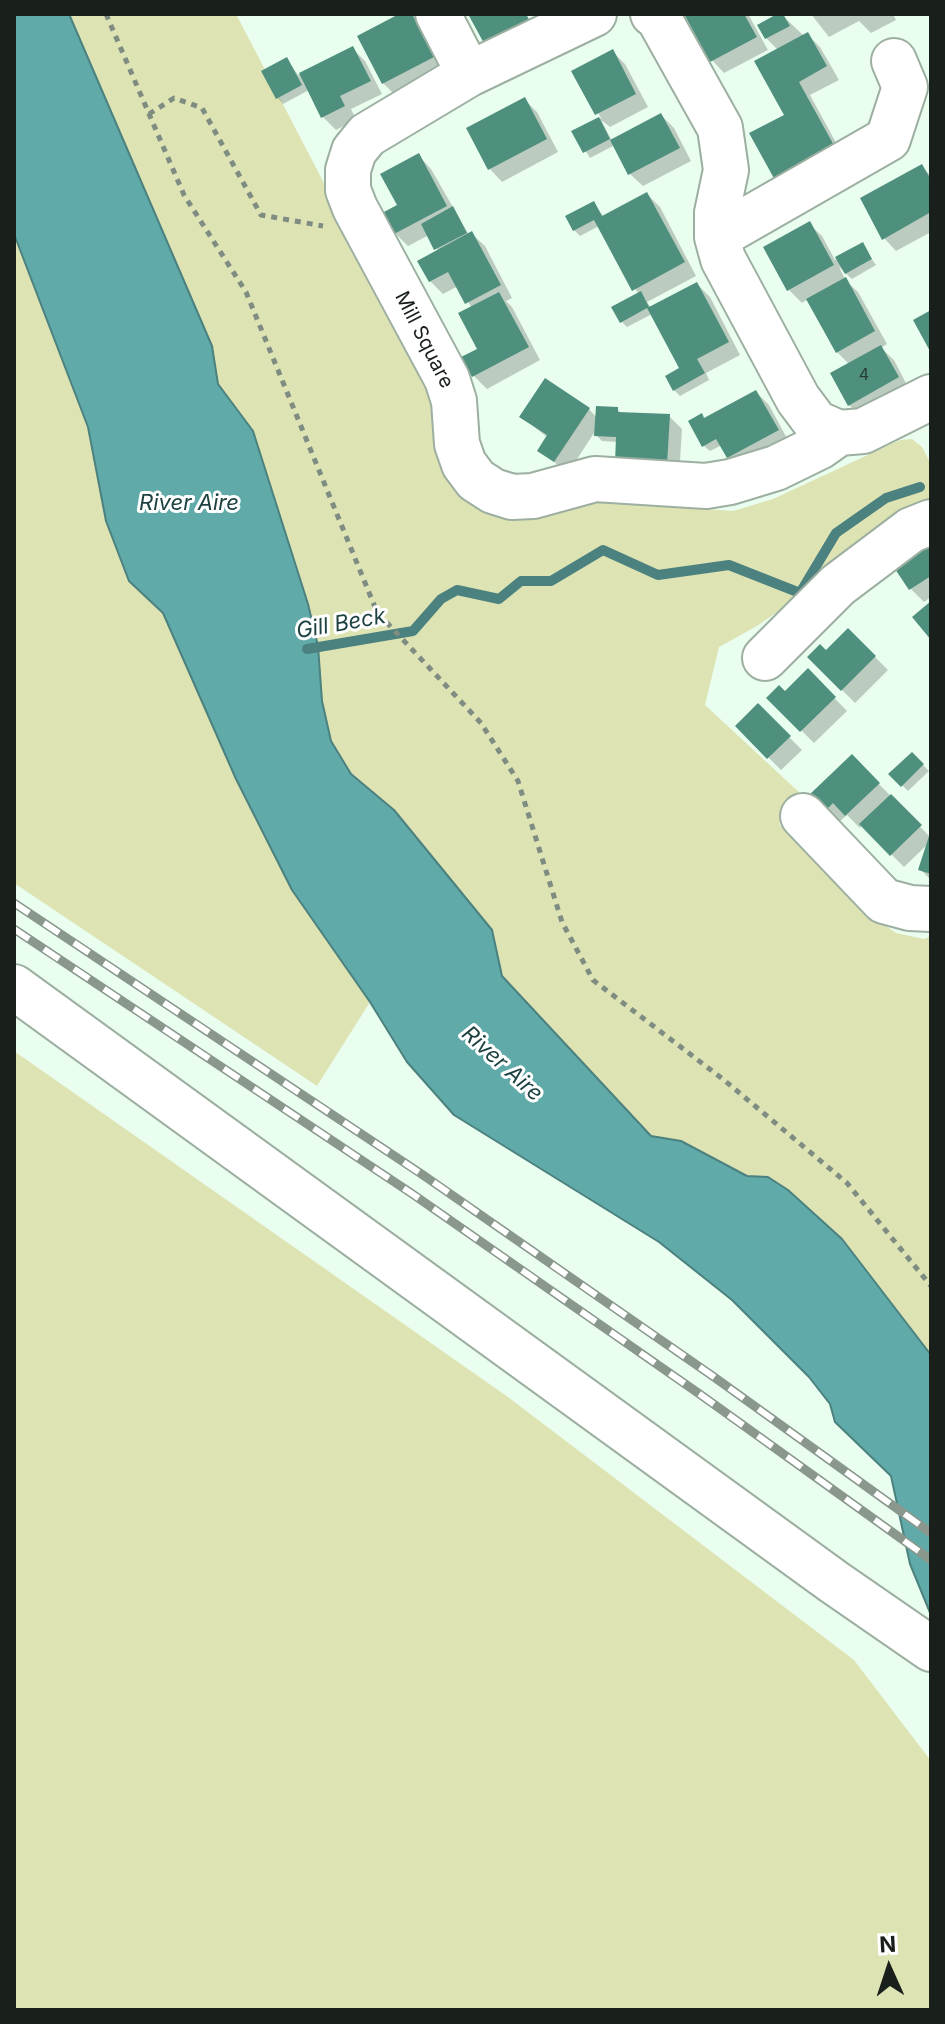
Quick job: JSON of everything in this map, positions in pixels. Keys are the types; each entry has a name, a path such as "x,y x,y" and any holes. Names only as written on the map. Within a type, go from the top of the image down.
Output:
{"street":[{"path":"438,14 469,74"},
{"name":"Mill Square","path":"594,14 469,74 367,135 354,151 348,170 348,190 355,208 447,379 454,401 457,444 464,464 476,480 493,491 512,497 533,496 595,479 706,486 730,482 776,468 819,447 839,433 863,431 931,398"},
{"path":"653,14 658,17 720,128 726,170 717,213 717,237 723,259 798,399 816,423 839,433"},
{"path":"717,237 888,139 905,87 894,61"},
{"path":"765,658 838,585 911,530 931,522"},
{"path":"803,816 884,901 910,908 931,909"},
{"path":"14,987 834,1582 931,1649"}],"path":[{"path":"106,14 184,195 246,292 377,612 481,723 518,781 562,922 593,980 724,1080 847,1183 931,1286"},
{"path":"149,114 174,98 202,108 261,215 325,227 355,208"}],"green space":[{"path":"69,14 236,14 415,358 431,399 442,459 571,503 616,499 733,511 773,499 900,440 912,439 922,447 931,464 931,506 757,626 719,647 705,705 801,794 779,824 877,920 896,933 924,939 931,936 931,1355 842,1239 768,1177 747,1176 681,1141 651,1136 502,976 491,930 394,810 351,774 331,741 322,701 318,646 253,431 218,384 212,346"},
{"path":"14,234 88,427 106,521 129,581 163,613 236,779 292,890 370,1002 317,1086 14,883"},
{"path":"14,1051 508,1397 854,1660 931,1761 931,2010 14,2010"}],"water":[{"name":"River Aire","path":"14,14 69,14 212,346 218,384 253,431 308,604 318,646 322,701 331,741 351,774 394,810 492,930 502,976 651,1136 681,1141 747,1176 768,1177 788,1190 842,1239 931,1355 931,1615 910,1564 891,1476 835,1422 830,1404 809,1377 732,1300 659,1242 454,1115 407,1062 370,1002 292,890 236,779 163,613 129,581 106,521 88,427 14,234"}],"building":[{"path":"399,14 412,14 434,57 382,84 357,36"},
{"path":"468,14 526,14 531,23 486,47"},
{"path":"684,14 744,14 757,37 710,62"},
{"path":"783,14 790,26 765,39 757,25"},
{"path":"808,32 827,66 799,82 836,149 776,182 749,133 784,115 754,61"},
{"path":"353,46 371,81 340,96 345,106 321,118 299,73"},
{"path":"613,49 636,94 595,115 571,71"},
{"path":"287,57 302,85 276,99 261,71"},
{"path":"525,97 547,139 488,170 466,128"},
{"path":"661,113 680,148 628,175 610,140"},
{"path":"599,117 610,139 583,153 571,131"},
{"path":"419,153 447,206 394,234 382,213 397,205 380,174"},
{"path":"922,164 931,180 931,212 882,240 860,198"},
{"path":"647,192 685,262 632,291 594,220 573,231 565,216 594,201 602,216"},
{"path":"453,206 467,233 434,250 421,224"},
{"path":"810,221 834,265 787,291 763,247"},
{"path":"472,231 501,285 465,304 448,272 429,282 417,261"},
{"path":"863,242 872,259 845,274 835,257"},
{"path":"846,277 875,331 836,353 806,299"},
{"path":"697,282 729,342 697,359 705,373 673,391 665,376 679,368 647,308 620,323 611,307 641,291 649,307"},
{"path":"499,292 529,347 472,377 461,357 477,349 458,313"},
{"path":"931,310 931,353 913,320"},
{"path":"881,345 899,377 848,406 830,373"},
{"path":"545,378 590,408 554,462 537,451 547,435 519,417"},
{"path":"756,390 779,430 727,458 716,439 702,447 688,421 702,413 704,418"},
{"path":"596,406 618,407 618,412 670,414 667,465 615,463 616,437 594,436"},
{"path":"926,540 931,547 931,576 909,590 891,563"},
{"path":"931,601 931,640 912,617"},
{"path":"848,628 876,656 841,691 807,657 820,644 826,650"},
{"path":"808,668 836,697 800,732 766,698 779,685 785,691"},
{"path":"758,703 791,736 767,759 735,726"},
{"path":"912,752 924,764 901,787 888,774"},
{"path":"852,754 880,783 845,816 833,803 824,812 808,796"},
{"path":"891,794 922,825 890,856 859,824"},
{"path":"931,834 931,874 918,870"}],"waterway":[{"name":"Gill Beck","path":"307,649 413,631 441,599 457,590 499,599 521,581 551,581 603,550 658,575 729,565 800,593 836,533 886,498 920,487"}],"railway":[{"path":"14,903 423,1175 714,1377 931,1533"},
{"path":"14,929 411,1193 931,1560"}]}
